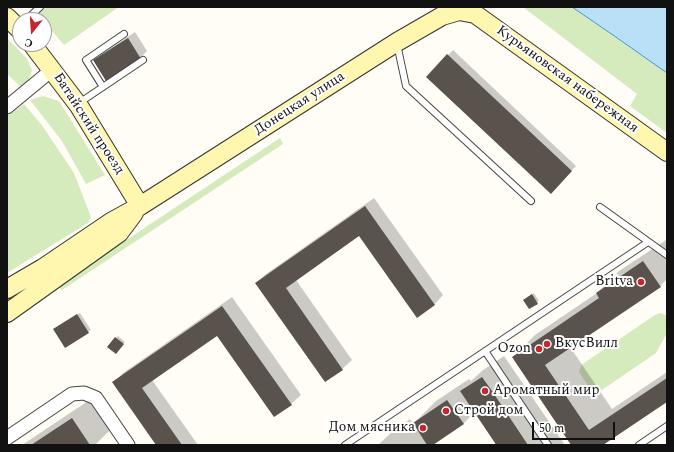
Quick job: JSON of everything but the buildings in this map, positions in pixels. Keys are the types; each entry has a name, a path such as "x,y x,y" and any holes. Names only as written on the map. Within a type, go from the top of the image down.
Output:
{"main road":[{"name":"Донецкая улица","path":"7,289 43,268 111,222 140,206 397,42 442,16 464,9"},
{"name":"Курьяновская набережная","path":"464,9 475,14 667,152"},
{"name":"Батайский проезд","path":"38,52 78,104 140,206"},
{"name":"Донецкая улица","path":"7,313 119,233 140,206"}],"street":[{"path":"7,107 52,69"},
{"path":"7,438 72,394 84,393 96,398 128,445"}],"lane":[{"path":"103,87 86,60 124,34"},
{"path":"397,42 406,86 531,201"},
{"path":"78,104 143,60"},
{"path":"600,207 667,256"},
{"path":"345,445 648,242"},
{"path":"485,352 548,445"},
{"path":"639,445 667,426"}],"green space":[{"path":"31,7 119,7 64,45 52,31 52,12 35,12"},
{"path":"523,7 572,7 667,73 667,133 630,106 637,94"},
{"path":"7,38 12,43 12,52 20,52 27,59 32,70 28,83 21,87 7,74"},
{"path":"43,96 59,101 105,175 86,184 62,141 30,100"},
{"path":"24,104 41,124 74,173 91,217 88,223 7,273 7,116"},
{"path":"280,138 283,144 62,290 57,286"},
{"path":"661,313 667,316 667,333 656,353 599,392 591,390 579,372 581,365 655,315"}],"water":[{"path":"572,7 667,7 667,73 613,35"}],"place":[{"name":"Britva","path":"641,282"},
{"name":"ВкусВилл","path":"547,344"},
{"name":"Ozon","path":"539,349"},
{"name":"Ароматный мир","path":"485,391"},
{"name":"Строй дом","path":"446,411"},
{"name":"Дом мясника","path":"423,428"}]}
